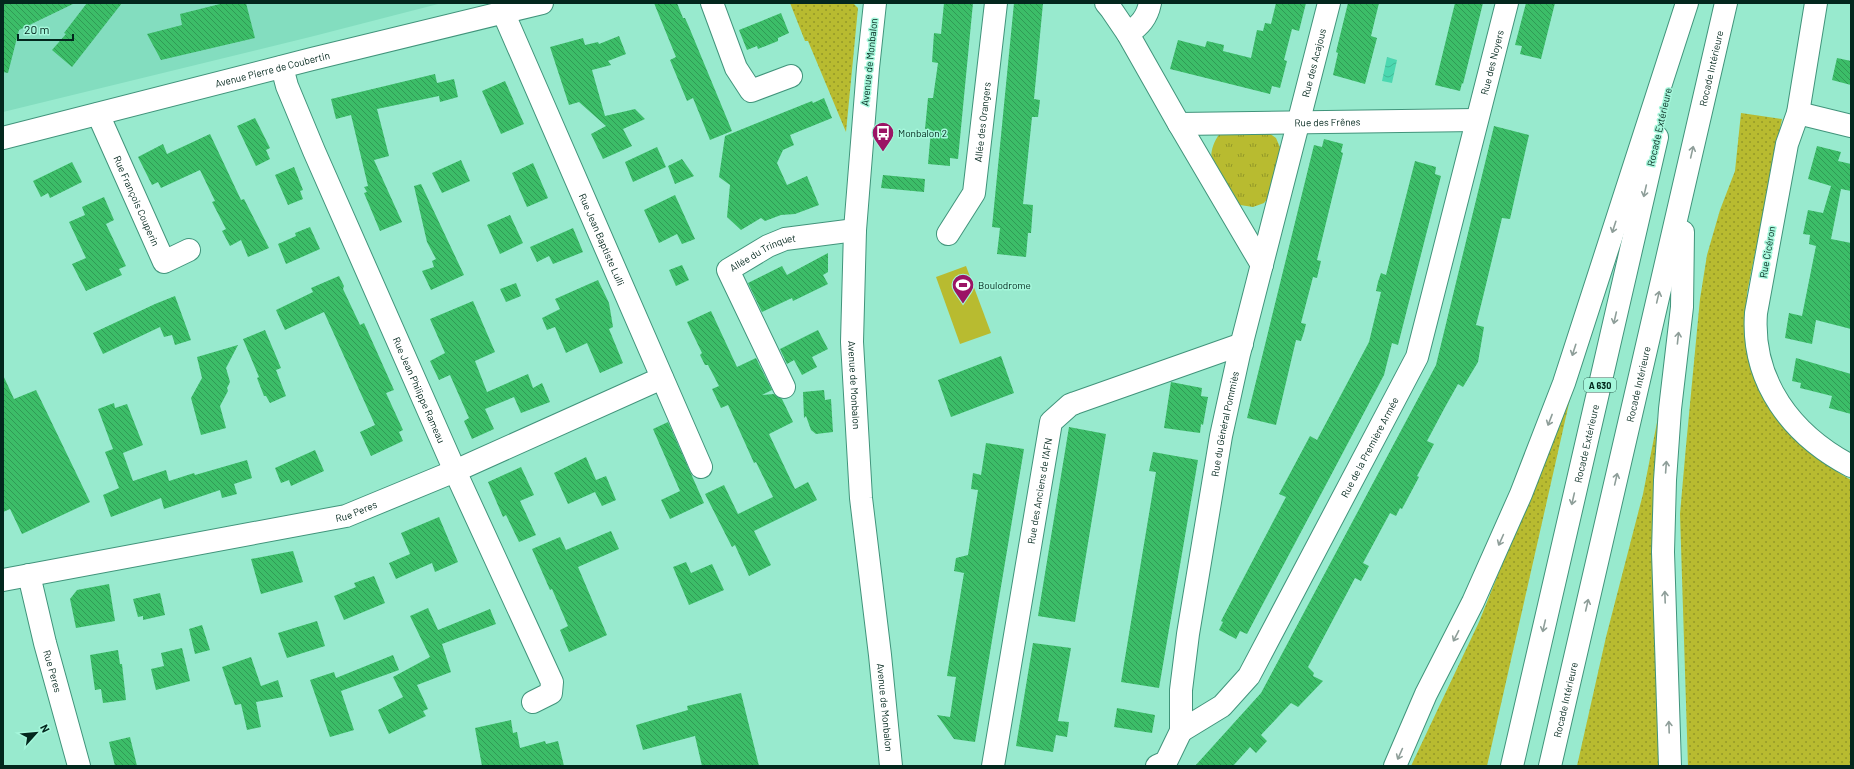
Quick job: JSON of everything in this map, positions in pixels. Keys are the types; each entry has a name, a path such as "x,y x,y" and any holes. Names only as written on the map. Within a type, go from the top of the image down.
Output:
{"main road":[{"name":"Avenue Pierre de Coubertin","path":"3,138 542,3"},
{"path":"712,3 736,68 751,91 791,76"},
{"name":"Avenue de Monbalon","path":"875,3 868,68 855,230 852,342 861,498 880,655 891,766"},
{"name":"Allée des Orangers","path":"948,234 974,194 996,3"},
{"path":"1106,3 1128,34 1262,265"},
{"path":"1128,34 1140,25 1147,15 1150,3"},
{"name":"Rue des Acajous","path":"1299,123 1329,3"},
{"name":"Rue des Noyers","path":"1476,120 1507,3"},
{"path":"1395,766 1426,694 1473,602 1521,494 1561,391 1687,3"},
{"name":"Rocade Extérieure","path":"1512,766 1687,3"},
{"name":"Rocade Intérieure","path":"1550,766 1726,3"},
{"name":"Rue Cicéron","path":"1816,3 1798,114 1787,144 1756,313 1755,332 1757,351 1776,397 1792,421 1806,437 1851,466"},
{"name":"Rue Jean Baptiste Lulli","path":"503,12 701,467"},
{"name":"Rue Jean Philippe Rameau","path":"282,67 287,86 314,152 455,471 552,682 551,693 533,702"},
{"name":"Rue François Couperin","path":"98,114 164,262 189,250"},
{"path":"1798,114 1851,126"},
{"name":"Rue des Frênes","path":"1179,124 1476,120"},
{"name":"Rue de la Première Armée","path":"1181,731 1222,706 1249,676 1417,357 1476,120"},
{"name":"Rue du Général Pommiès","path":"1181,731 1181,690 1188,634 1221,436 1242,344 1299,123"},
{"path":"1670,766 1663,552 1665,480 1670,409 1682,307 1683,190"},
{"name":"Allée du Trinquet","path":"784,387 728,270 768,246 785,239 855,230"},
{"name":"Rue des Anciens de l'AFN","path":"993,766 1051,422 1070,405 1242,344"},
{"name":"Rue Peres","path":"3,580 346,516 455,471 662,378"},
{"name":"Rue Peres","path":"29,575 45,643 79,766"},
{"path":"1157,766 1166,762 1181,731"}],"shaded area":[{"path":"3,3 442,3 3,112"}],"green space":[{"path":"790,3 853,3 858,8 846,132 808,41 805,41"},
{"path":"1741,113 1782,119 1747,293 1745,334 1753,368 1774,414 1798,443 1851,480 1851,766 1688,766 1680,514 1700,299 1707,255 1720,210 1735,171"},
{"path":"1265,130 1276,138 1282,152 1271,194 1264,203 1253,207 1240,205 1234,201 1214,168 1212,152 1214,143 1220,133"},
{"name":"Boulodrome","path":"966,266 991,333 960,344 936,277"},
{"path":"1572,390 1487,766 1411,766 1479,622"},
{"path":"1660,407 1658,766 1577,766 1606,637 1643,494"}],"water":[{"path":"1387,57 1397,60 1392,83 1382,81"}],"building":[{"path":"3,3 75,3 19,30 8,73 3,72"},
{"path":"87,3 122,3 72,67 52,50 66,34 64,33"},
{"path":"224,3 246,3 255,38 161,60 147,34 182,25 180,14"},
{"path":"654,3 677,3 683,18 685,18 689,27 732,131 710,140 693,98 687,101 670,60 676,57"},
{"path":"944,3 973,3 958,159 950,158 950,166 928,164 931,130 925,129 928,98 933,98 938,63 932,62 934,33 941,34"},
{"path":"1014,3 1043,3 1034,99 1040,100 1038,117 1032,117 1023,204 1033,205 1031,233 1028,233 1026,257 997,254 1000,228 992,227"},
{"path":"1276,3 1306,3 1299,31 1292,29 1284,60 1287,61 1280,88 1272,86 1270,94 1170,69 1178,40 1205,47 1207,41 1224,45 1223,51 1251,58 1257,30 1263,31 1265,23 1271,24"},
{"path":"1348,3 1379,3 1371,36 1377,38 1365,84 1333,75 1338,53 1336,52"},
{"path":"1455,3 1483,3 1460,91 1435,85"},
{"path":"1526,3 1555,3 1541,59 1520,54 1522,46 1515,45"},
{"path":"781,13 789,33 778,38 778,41 758,49 757,46 747,50 739,30"},
{"path":"619,36 626,54 608,61 611,65 592,70 605,116 635,109 645,119 623,129 632,146 603,159 591,134 606,126 579,102 569,105 550,47 583,38 585,45 598,42 599,44"},
{"path":"1837,58 1851,61 1851,85 1832,80"},
{"path":"435,74 437,83 454,79 458,97 440,102 439,96 377,109 389,156 374,160 402,222 380,231 364,193 367,192 364,187 368,186 351,115 336,119 331,99"},
{"path":"505,81 524,124 501,134 482,91"},
{"path":"824,98 832,118 790,135 794,145 783,150 777,163 787,185 807,176 819,205 795,214 781,215 765,221 761,218 741,230 727,217 730,185 719,177 725,136 812,101 813,103"},
{"path":"255,118 270,148 266,150 270,159 256,166 237,126"},
{"path":"1494,126 1529,135 1510,219 1502,218 1476,325 1484,327 1478,362 1463,387 1458,384 1444,409 1427,441 1434,444 1417,476 1419,477 1402,509 1400,508 1396,516 1390,513 1363,563 1369,566 1361,581 1355,578 1308,667 1314,673 1313,676 1323,681 1298,707 1291,703 1261,735 1267,741 1256,753 1250,747 1233,766 1195,766 1261,693 1436,365"},
{"path":"210,134 241,200 244,199 269,248 248,257 241,240 230,246 222,231 226,229 212,202 215,201 200,170 161,188 158,182 152,185 138,157 163,144 167,154"},
{"path":"1324,139 1343,144 1341,152 1343,153 1317,260 1321,261 1317,278 1313,277 1301,323 1306,324 1301,341 1296,340 1276,425 1247,418 1314,145 1322,147"},
{"path":"1817,146 1841,152 1838,161 1851,164 1851,191 1841,189 1831,239 1851,243 1851,329 1816,320 1812,344 1785,338 1789,313 1802,316 1816,246 1809,244 1810,235 1803,234 1808,210 1823,213 1831,186 1808,179"},
{"path":"657,147 666,167 633,182 625,162"},
{"path":"682,159 694,176 675,184 668,166"},
{"path":"461,160 470,181 442,193 432,173"},
{"path":"1415,161 1436,167 1435,174 1441,176 1398,345 1392,343 1384,375 1247,634 1240,631 1236,639 1219,630 1223,622 1221,621 1286,497 1279,494 1310,436 1317,440 1369,342 1381,292 1376,291 1378,282 1381,273 1386,275"},
{"path":"72,162 82,182 50,198 48,193 41,197 33,181"},
{"path":"533,163 548,198 527,207 512,173"},
{"path":"294,167 303,190 300,191 303,199 288,205 275,175"},
{"path":"883,175 925,179 924,192 881,188"},
{"path":"421,184 464,275 431,290 422,271 434,267 432,261 436,259 427,242 414,186"},
{"path":"675,195 695,239 682,244 677,234 659,243 644,210"},
{"path":"104,197 114,220 106,224 126,266 119,269 122,275 86,291 72,264 86,258 69,222 85,215 82,207"},
{"path":"510,215 523,243 500,254 487,225"},
{"path":"310,227 320,249 286,264 278,244 296,236 295,233"},
{"path":"573,228 583,252 553,264 549,256 537,262 530,247"},
{"path":"828,253 828,272 823,275 828,284 793,301 792,298 762,312 748,283 782,266 787,275"},
{"path":"682,265 689,280 676,286 669,270"},
{"path":"339,276 344,286 343,289 360,325 364,323 394,390 386,393 403,430 399,432 403,441 371,456 360,432 375,425 324,312 285,330 276,310 313,292 311,288"},
{"path":"598,280 609,303 613,327 609,329 623,363 600,373 587,343 566,353 555,327 547,330 542,318 560,309 555,299"},
{"path":"516,283 521,296 506,302 500,289"},
{"path":"175,296 191,340 175,345 172,335 164,337 160,327 103,354 93,333"},
{"path":"473,301 495,352 475,361 487,392 528,374 533,388 542,383 550,402 521,413 514,397 485,409 494,429 472,439 464,421 469,418 450,375 439,380 430,361 445,353 430,319"},
{"path":"711,311 737,367 756,358 772,390 762,395 774,394 782,399 793,422 769,434 795,489 808,482 817,500 754,531 771,565 749,576 735,545 732,547 705,494 724,485 738,514 773,497 756,462 754,463 728,405 721,408 712,389 719,386 708,365 705,365 700,355 702,353 687,322"},
{"path":"265,330 281,368 276,370 286,396 270,403 266,396 264,396 257,378 259,377 243,339"},
{"path":"818,330 828,349 812,357 817,367 802,375 794,360 787,364 780,349"},
{"path":"238,345 226,368 230,382 227,388 228,391 220,406 226,428 201,435 191,398 202,378 197,357"},
{"path":"1001,356 1014,393 951,417 938,380"},
{"path":"1796,358 1851,374 1851,414 1829,408 1832,396 1800,388 1801,383 1792,381"},
{"path":"3,375 14,399 36,390 90,502 22,534 10,509 3,512"},
{"path":"1171,382 1202,388 1201,396 1208,397 1200,433 1164,428"},
{"path":"824,390 825,400 831,399 833,432 816,434 811,430 806,416 804,418 803,392"},
{"path":"114,403 115,408 127,404 143,445 123,453 133,481 166,470 169,481 194,473 195,475 247,460 252,478 234,484 237,494 222,498 220,490 164,509 161,498 111,517 103,495 119,488 105,452 113,449 98,409"},
{"path":"668,422 704,503 670,519 661,500 680,491 653,429"},
{"path":"1069,427 1106,434 1075,622 1038,616"},
{"path":"986,443 1024,449 975,742 954,739 937,715 950,717 956,677 947,676 964,573 954,571 956,558 968,555 978,490 971,489 973,473 981,475"},
{"path":"315,450 324,471 291,486 289,480 281,483 275,468"},
{"path":"1153,452 1198,460 1159,688 1121,682 1156,472 1149,471"},
{"path":"586,457 596,480 606,476 616,500 602,506 595,492 568,504 554,473"},
{"path":"521,467 534,495 520,501 536,535 519,542 506,515 503,517 488,482"},
{"path":"439,517 458,562 435,572 432,563 396,579 389,563 410,554 401,533"},
{"path":"611,531 619,549 578,567 607,635 569,652 560,630 568,626 532,549 560,537 566,550"},
{"path":"293,551 303,582 261,594 251,559"},
{"path":"686,562 691,573 712,564 724,590 689,605 673,567"},
{"path":"374,576 385,603 344,620 334,596 356,587 354,583"},
{"path":"109,584 115,621 76,628 70,599 77,590"},
{"path":"160,593 165,615 143,620 143,616 138,617 133,599"},
{"path":"428,608 438,630 490,609 496,624 442,644 451,672 417,685 428,709 423,711 426,716 389,734 378,710 403,697 393,677 430,657 410,616"},
{"path":"317,621 325,646 287,658 278,633"},
{"path":"202,625 210,650 195,654 189,629"},
{"path":"1033,643 1071,648 1058,721 1069,722 1067,737 1056,735 1053,752 1016,746"},
{"path":"182,648 190,681 156,690 151,669 164,666 161,653"},
{"path":"118,650 120,664 122,664 126,700 103,703 101,689 95,690 90,655"},
{"path":"393,655 399,670 341,691 354,730 330,737 310,680 334,672 336,678"},
{"path":"251,657 261,686 278,680 283,697 256,702 261,727 247,730 241,704 235,705 222,667"},
{"path":"741,693 759,766 702,766 695,736 643,750 636,725 688,710 687,706"},
{"path":"1117,708 1155,715 1152,733 1114,727"},
{"path":"511,720 513,733 517,732 520,748 545,741 546,744 558,741 564,766 482,766 475,728"},
{"path":"130,737 137,766 115,766 109,742"}],"place":[{"name":"Monbalon 2","path":"883,152"},
{"name":"Boulodrome","path":"963,304"}]}
